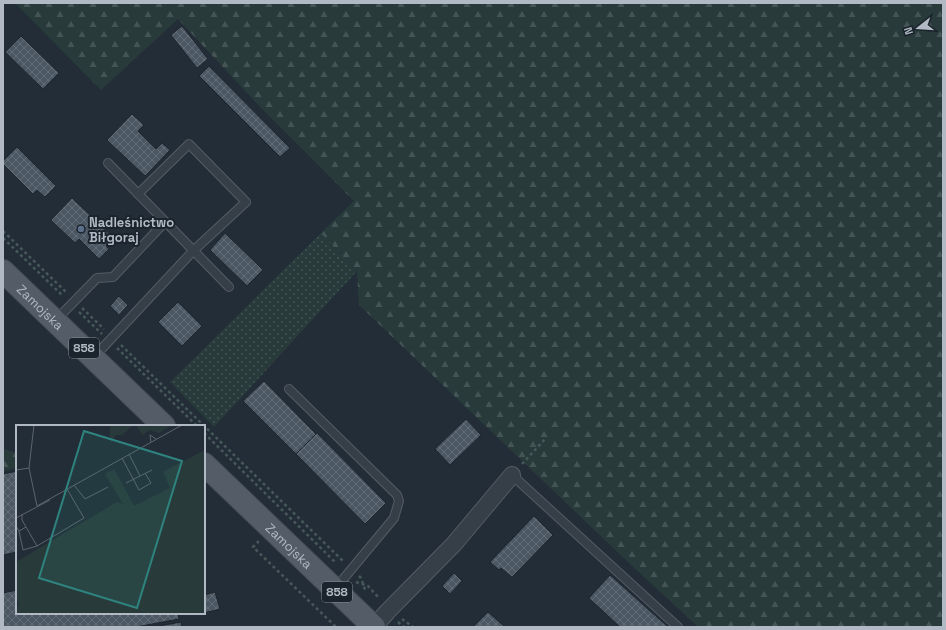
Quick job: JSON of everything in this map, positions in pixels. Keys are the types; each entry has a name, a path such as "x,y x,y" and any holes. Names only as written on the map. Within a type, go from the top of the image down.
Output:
{"main road":[{"name":"Zamojska","path":"3,271 163,425"},
{"name":"Zamojska","path":"205,465 345,578 381,619"}],"street":[{"path":"381,619 454,544 512,475"}],"lane":[{"path":"93,358 194,251 246,202 189,144 138,194"},
{"path":"108,163 229,287"},
{"path":"55,321 97,278 112,276 165,222"},
{"path":"289,389 397,495 399,501 394,518 345,578"},
{"path":"512,475 678,627"}],"path":[{"path":"3,232 113,338 197,425"},
{"path":"205,433 345,578 361,578 364,590 381,619 404,627"},
{"path":"205,434 345,578 368,586 381,619"},
{"path":"512,475 546,438"},
{"path":"252,537 258,542 253,547 336,627"},
{"path":"381,619 413,627"}],"green space":[{"path":"15,3 943,3 943,627 698,627 359,305 357,271 321,233 354,201 263,110 178,19 101,90"},
{"path":"321,233 357,271 214,427 170,382"},
{"path":"3,449 16,453 16,468 3,471"}],"building":[{"path":"182,26 208,59 197,68 171,35"},
{"path":"21,36 59,73 43,89 5,52"},
{"path":"209,66 290,148 280,157 199,76"},
{"path":"132,114 144,125 138,131 156,149 162,143 170,150 145,176 107,140"},
{"path":"17,147 56,186 45,197 37,190 33,194 3,164 3,161"},
{"path":"72,198 114,238 106,246 109,249 99,259 79,239 75,243 51,220"},
{"path":"225,233 263,270 247,286 210,250"},
{"path":"119,296 128,305 119,315 110,306"},
{"path":"178,302 202,326 182,346 158,322"},
{"path":"264,381 316,434 296,454 243,401"},
{"path":"466,419 481,435 450,465 435,449"},
{"path":"317,433 386,503 365,524 296,454"},
{"path":"16,471 16,552 3,555 3,474"},
{"path":"534,516 553,535 512,577 501,568 499,570 490,562"},
{"path":"454,573 462,581 450,594 442,586"},
{"path":"610,575 668,627 620,627 589,598"},
{"path":"16,590 16,614 178,614 179,619 136,627 3,627 3,593"},
{"path":"215,592 220,609 205,613 205,595"},
{"path":"488,612 505,627 473,627"},
{"path":"181,622 182,627 154,627"}],"place":[{"name":"Nadleśnictwo Biłgoraj","path":"81,229"}]}
